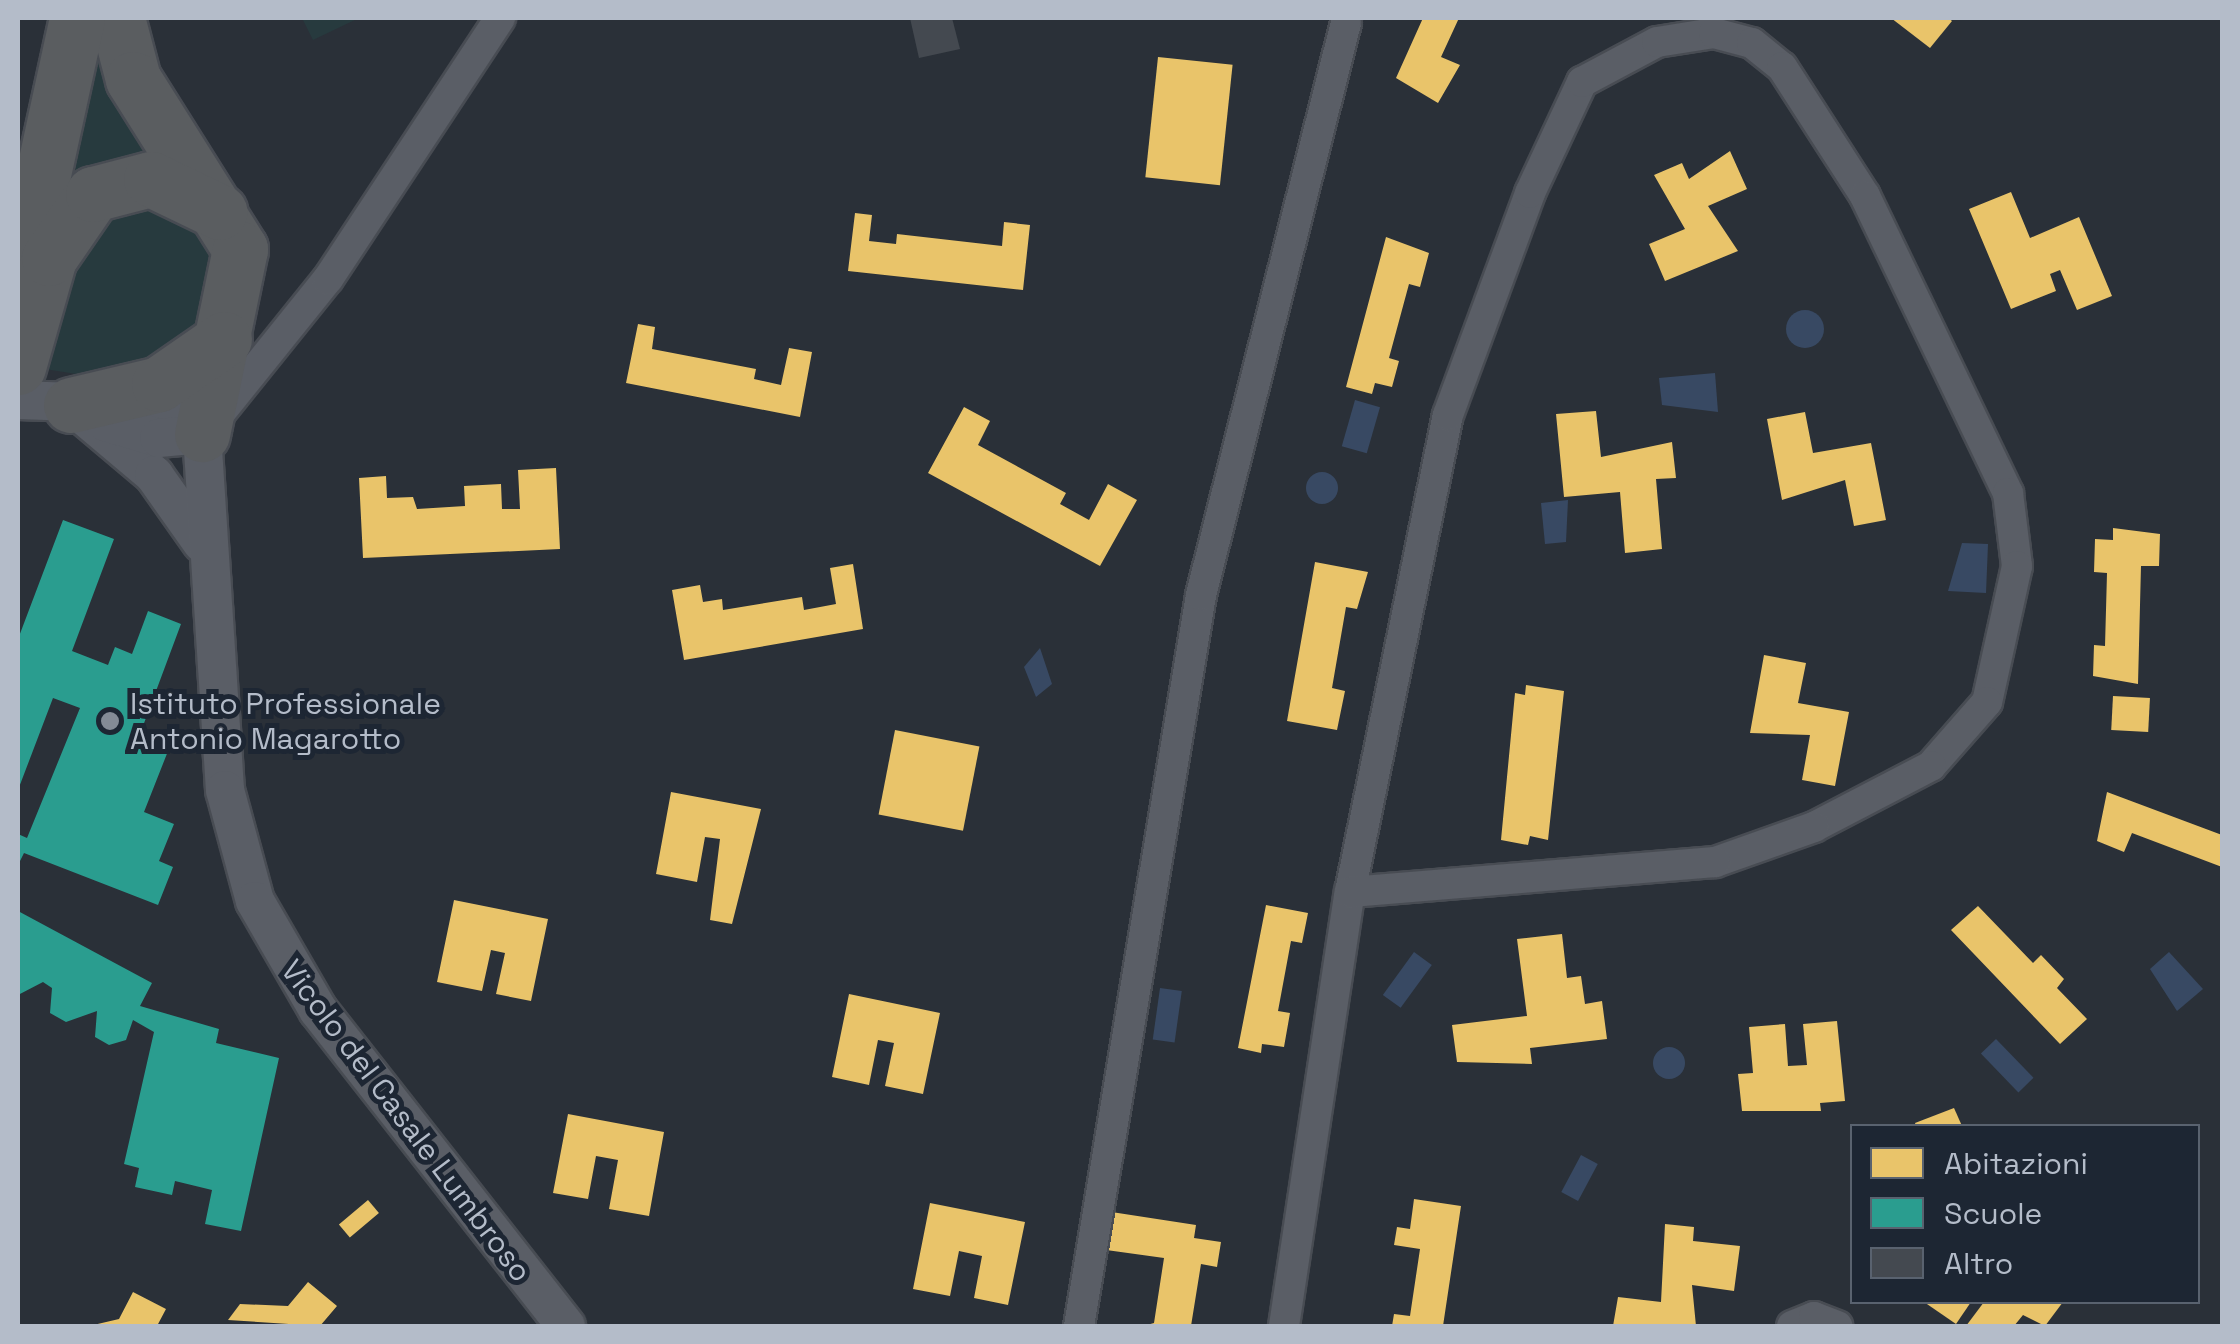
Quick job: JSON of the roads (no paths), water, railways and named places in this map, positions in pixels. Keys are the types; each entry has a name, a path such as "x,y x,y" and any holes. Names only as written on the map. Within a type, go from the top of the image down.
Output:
{"highway":[{"path":"18,288 77,18"},
{"path":"116,18 139,90 231,225 241,271 202,434"},
{"path":"224,339 159,384 35,394 50,258 69,219 100,189 134,178 169,182 231,225"}],"street":[{"path":"35,394 139,434 202,434 328,279 500,18"},
{"path":"1078,1326 1201,595 1346,23"},
{"path":"1284,1326 1350,892 1440,440 1574,94 1594,72 1657,42 1714,33 1760,46 1875,214 2008,493 2017,566 1988,702 1930,766 1814,827 1715,862 1350,892"},
{"path":"35,394 154,476 208,553"},
{"name":"Vicolo del Casale Lumbroso","path":"202,434 225,790 261,915 353,1058 566,1326"},
{"path":"1792,1326 1814,1317 1837,1326"}],"water":[{"path":"1805,310 1818,316 1824,329 1818,342 1805,348 1792,342 1786,329 1792,316"},
{"path":"1715,373 1718,412 1662,405 1659,378"},
{"path":"1355,400 1380,407 1367,453 1342,446"},
{"path":"1322,472 1333,477 1338,488 1333,499 1322,504 1311,499 1306,488 1311,477"},
{"path":"1568,500 1566,542 1545,544 1541,503"},
{"path":"1962,543 1988,544 1986,593 1948,591"},
{"path":"1040,648 1052,684 1036,697 1024,667"},
{"path":"1414,952 1432,965 1401,1008 1383,995"},
{"path":"2169,952 2203,989 2177,1011 2150,969"},
{"path":"1160,988 1182,991 1175,1043 1153,1039"},
{"path":"1996,1039 2034,1078 2018,1092 1981,1054"},
{"path":"1669,1047 1680,1052 1685,1063 1680,1074 1669,1079 1658,1074 1653,1063 1658,1052"},
{"path":"1581,1155 1598,1164 1578,1201 1561,1192"}],"place":[{"name":"Istituto Professionale Antonio Magarotto","path":"110,721"}]}
